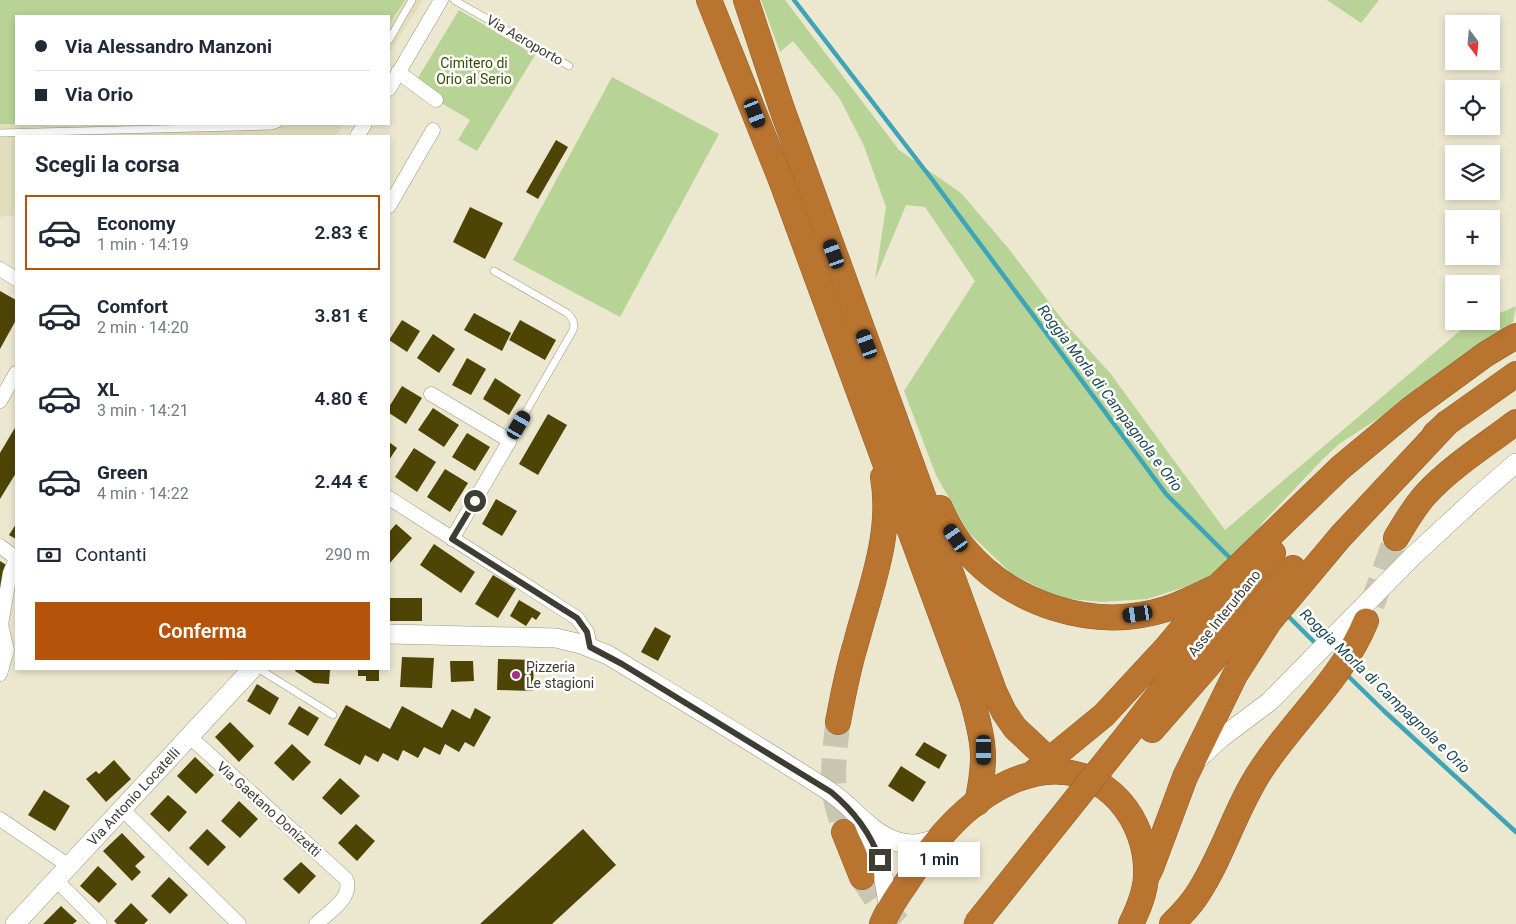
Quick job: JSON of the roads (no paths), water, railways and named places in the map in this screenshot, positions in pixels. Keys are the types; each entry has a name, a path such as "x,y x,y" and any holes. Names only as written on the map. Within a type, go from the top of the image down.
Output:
{"highway":[{"path":"701,0 729,46"},
{"path":"710,0 781,180 969,690 981,730 984,766 977,803"},
{"path":"734,0 782,109"},
{"path":"746,0 782,109 867,344 994,690 1004,712 1048,769 1083,776 1108,790 1122,802 1137,826 1143,842 1146,878 1143,894 1132,923"},
{"path":"885,917 914,870 939,838 977,803 1005,784 1048,769 1130,689 1167,647 1240,599 1274,570 1340,468 1412,408 1486,354 1516,336"},
{"path":"867,344 885,372 897,398 934,498 950,528 963,547 986,570 1010,588 1062,612 1093,617 1120,617 1240,599"},
{"name":"Asse Interurbano","path":"1274,570 1330,492 1424,411 1468,378 1516,347"},
{"name":"Asse Interurbano","path":"996,924 1240,599 1274,570 1317,542 1353,507 1447,423 1516,374"},
{"path":"1396,538 1416,507 1447,474 1516,422"},
{"path":"838,722 850,667 876,577 881,550 884,484 875,433"},
{"path":"1146,878 1155,860 1185,777 1235,674 1240,599"},
{"path":"1172,924 1196,896 1210,872 1260,770 1351,652 1366,621"},
{"name":"Asse Interurbano","path":"976,924 1133,740"},
{"path":"844,832 862,877"}],"street":[{"path":"390,87 441,0"},
{"path":"398,72 436,100"},
{"path":"390,204 433,130"},
{"path":"0,269 15,277"},
{"path":"0,401 15,375"},
{"path":"432,394 508,441 452,539"},
{"path":"1185,777 1202,754 1269,702 1413,556 1516,464"},
{"path":"390,499 577,618 587,632 590,647"},
{"path":"0,546 15,557"},
{"path":"0,674 7,650 0,625 10,573 15,560"},
{"path":"390,634 556,638 590,647 608,656 831,792 873,830 884,837 906,845 920,844 939,838"},
{"name":"Via Antonio Locatelli","path":"15,924 251,670"},
{"name":"Via Gaetano Donizetti","path":"190,737 347,882 346,894 316,924"},
{"path":"845,804 868,832 876,848 882,869 885,917"},
{"path":"122,809 239,924"},
{"path":"0,819 69,866"},
{"path":"56,880 100,924"}],"lane":[{"path":"390,38 412,0"},
{"name":"Via Aeroporto","path":"454,0 569,66"},
{"path":"0,133 274,125"},
{"path":"494,271 567,312 574,325 572,332 508,441"},
{"path":"261,670 333,716"}],"waterway":[{"name":"Roggia Morla di Campagnola e Orio","path":"794,0 934,182 1166,494 1234,562"},
{"name":"Roggia Morla di Campagnola e Orio","path":"1285,613 1318,646"},
{"name":"Roggia Morla di Campagnola e Orio","path":"1345,673 1516,832"}],"tunnel":[{"path":"1372,605 1396,538"},
{"path":"838,722 834,781 836,801 844,832"},
{"path":"862,877 882,908 899,924"}],"place":[{"name":"Pizzeria Le stagioni","path":"516,675"}],"park label":[{"name":"Cimitero di Orio al Serio","path":"474,72"}]}
